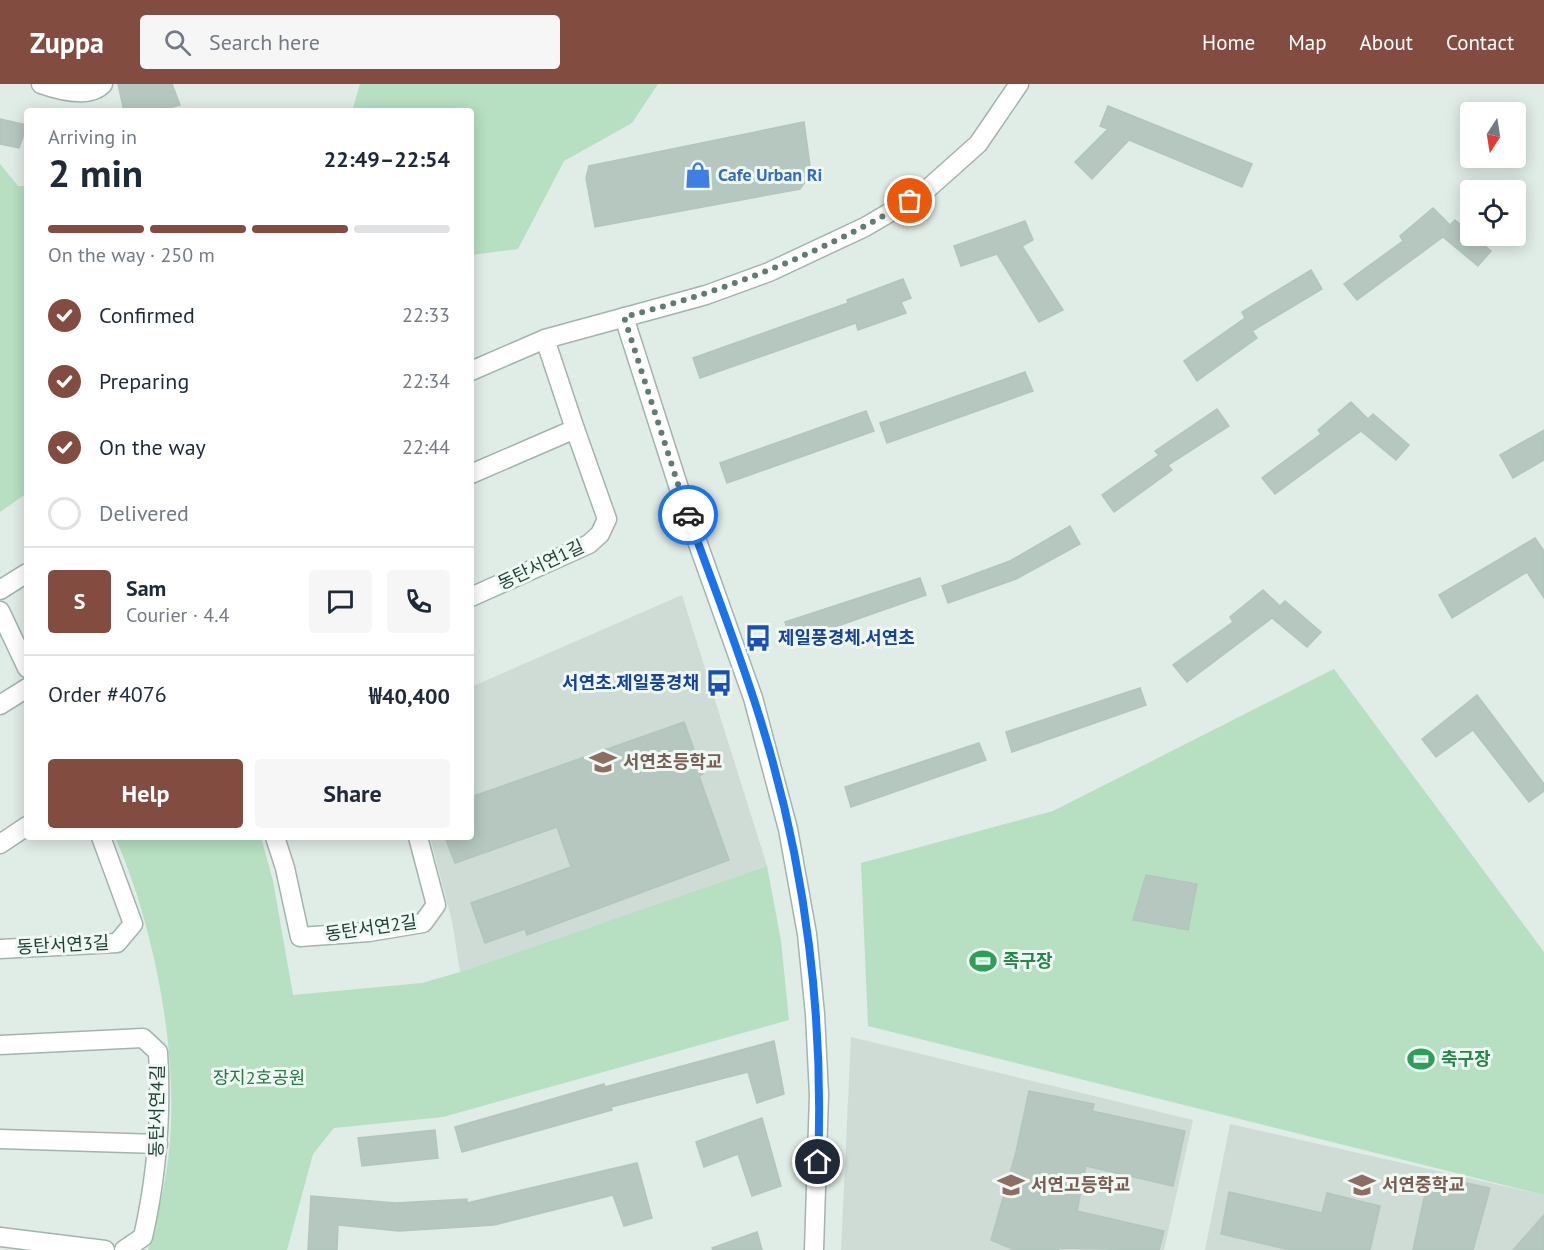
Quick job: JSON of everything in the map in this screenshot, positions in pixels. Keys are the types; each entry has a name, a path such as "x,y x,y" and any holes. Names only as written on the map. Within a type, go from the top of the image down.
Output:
{"street":[{"path":"41,84 54,89 86,92 103,84"},
{"path":"474,371 545,339 705,295 769,272 865,227 923,193 970,153 1019,84"},
{"path":"624,317 686,510 753,698 788,829 807,934 815,1014 819,1095 814,1250"},
{"name":"동탄서연1길","path":"474,596 589,544 600,534 607,519 545,339"},
{"path":"474,473 575,429"},
{"path":"0,590 24,575"},
{"path":"0,611 24,662"},
{"path":"0,705 24,690"},
{"path":"0,844 24,828"},
{"name":"동탄서연3길","path":"0,949 117,943 134,924 102,840"},
{"name":"동탄서연2길","path":"275,840 285,868 300,937 369,932 423,923 436,905 419,840"},
{"name":"동탄서연4길","path":"0,1045 143,1038 158,1052 161,1099 153,1191 143,1237 124,1250"},
{"path":"0,1139 158,1144"},
{"path":"0,1238 105,1250"}],"shaded area":[{"name":"서연초등학교","path":"682,595 767,866 460,972 452,921 431,840 474,840 474,686"},
{"name":"서연고등학교","path":"851,1037 1193,1120 1164,1250 841,1250"},
{"name":"서연중학교","path":"1230,1124 1544,1195 1544,1250 1205,1250"}],"green space":[{"path":"360,84 658,84 632,123 564,161 518,249 474,255 474,108 353,108"},
{"path":"0,164 18,186 24,186 24,495 0,512"},
{"path":"1334,669 1544,952 1544,1195 868,1026 861,863 1053,811"},
{"name":"장지2호공원","path":"116,840 262,840 273,881 293,995 422,983 767,866 781,941 789,1020 443,1117 334,1128 313,1154 287,1250 148,1250 168,1160 171,1081 167,1038 153,953 129,873"}],"building":[{"path":"118,84 172,84 180,105 169,108 123,108"},
{"path":"1108,106 1252,164 1242,187 1129,140 1092,179 1075,162 1108,129 1100,126"},
{"path":"0,119 24,124 24,134 19,148 0,144"},
{"name":"Cafe Urban Ri","path":"804,122 811,173 800,189 595,227 586,178 589,166"},
{"path":"1433,208 1450,225 1455,220 1460,224 1460,246 1485,246 1491,251 1478,266 1443,237 1357,300 1344,284 1403,241 1400,236"},
{"path":"1025,221 1033,240 1022,246 1063,310 1039,322 997,254 961,266 954,246"},
{"path":"1311,270 1322,289 1252,331 1257,338 1197,381 1184,361 1245,318 1242,312"},
{"path":"903,279 911,298 901,302 906,313 858,330 856,323 700,378 693,358 848,303 847,300"},
{"path":"1025,372 1033,391 887,443 880,423"},
{"path":"1351,402 1368,419 1373,414 1409,445 1396,460 1361,431 1275,494 1262,478 1321,434 1318,430"},
{"path":"1217,409 1229,426 1168,465 1172,470 1114,512 1102,495 1159,455 1155,451"},
{"path":"866,411 874,431 727,483 720,463"},
{"path":"1544,430 1544,460 1513,478 1500,455"},
{"path":"1070,526 1080,544 1016,579 948,603 942,586 1010,561"},
{"path":"1535,538 1544,551 1544,598 1527,572 1452,618 1439,595"},
{"path":"920,578 926,595 792,642 785,622"},
{"path":"1263,590 1280,606 1285,601 1321,632 1307,647 1272,618 1187,682 1173,665 1233,622 1230,617"},
{"path":"1140,688 1146,705 1012,752 1006,732"},
{"path":"1477,695 1544,784 1544,791 1529,802 1473,730 1436,757 1422,739"},
{"path":"684,722 703,774 699,776 729,860 527,935 525,929 485,943 471,903 571,867 557,827 455,863 446,840 474,840 474,796"},
{"path":"979,743 986,760 851,807 845,787"},
{"path":"1146,875 1197,884 1188,930 1133,920"},
{"path":"774,1041 784,1094 757,1103 748,1072 611,1107 612,1110 462,1152 455,1127 604,1084 605,1087"},
{"path":"1029,1091 1094,1104 1092,1111 1185,1131 1173,1186 1086,1166 1077,1211 1164,1231 1159,1250 1059,1248 1058,1250 1015,1250 991,1240 1016,1152"},
{"path":"762,1118 781,1186 752,1196 738,1154 704,1167 696,1142"},
{"path":"435,1130 438,1158 362,1166 358,1138"},
{"path":"637,1163 652,1218 624,1226 613,1195 494,1225 399,1231 338,1225 337,1250 308,1250 311,1196 396,1203 467,1199 467,1203"},
{"path":"1429,1175 1490,1188 1473,1250 1413,1250"},
{"path":"1229,1192 1322,1213 1327,1193 1380,1206 1370,1250 1290,1250 1221,1234"},
{"path":"1544,1215 1544,1250 1513,1250"},
{"path":"757,1232 762,1250 713,1250 712,1248"}],"way so far":[{"path":"688,515 624,317 705,295 769,272 821,250 910,201"}],"place":[{"name":"Cafe Urban Ri","path":"698,175"},
{"name":"제일풍경체.서연초","path":"758,638"},
{"name":"서연초.제일풍경채","path":"719,683"},
{"name":"서연초등학교","path":"603,762"},
{"name":"족구장","path":"983,961"},
{"name":"축구장","path":"1421,1059"},
{"name":"서연고등학교","path":"1011,1185"},
{"name":"서연중학교","path":"1362,1185"}],"route":[{"path":"688,515 753,698 788,829 807,934 815,1014 819,1095 818,1162"}]}
